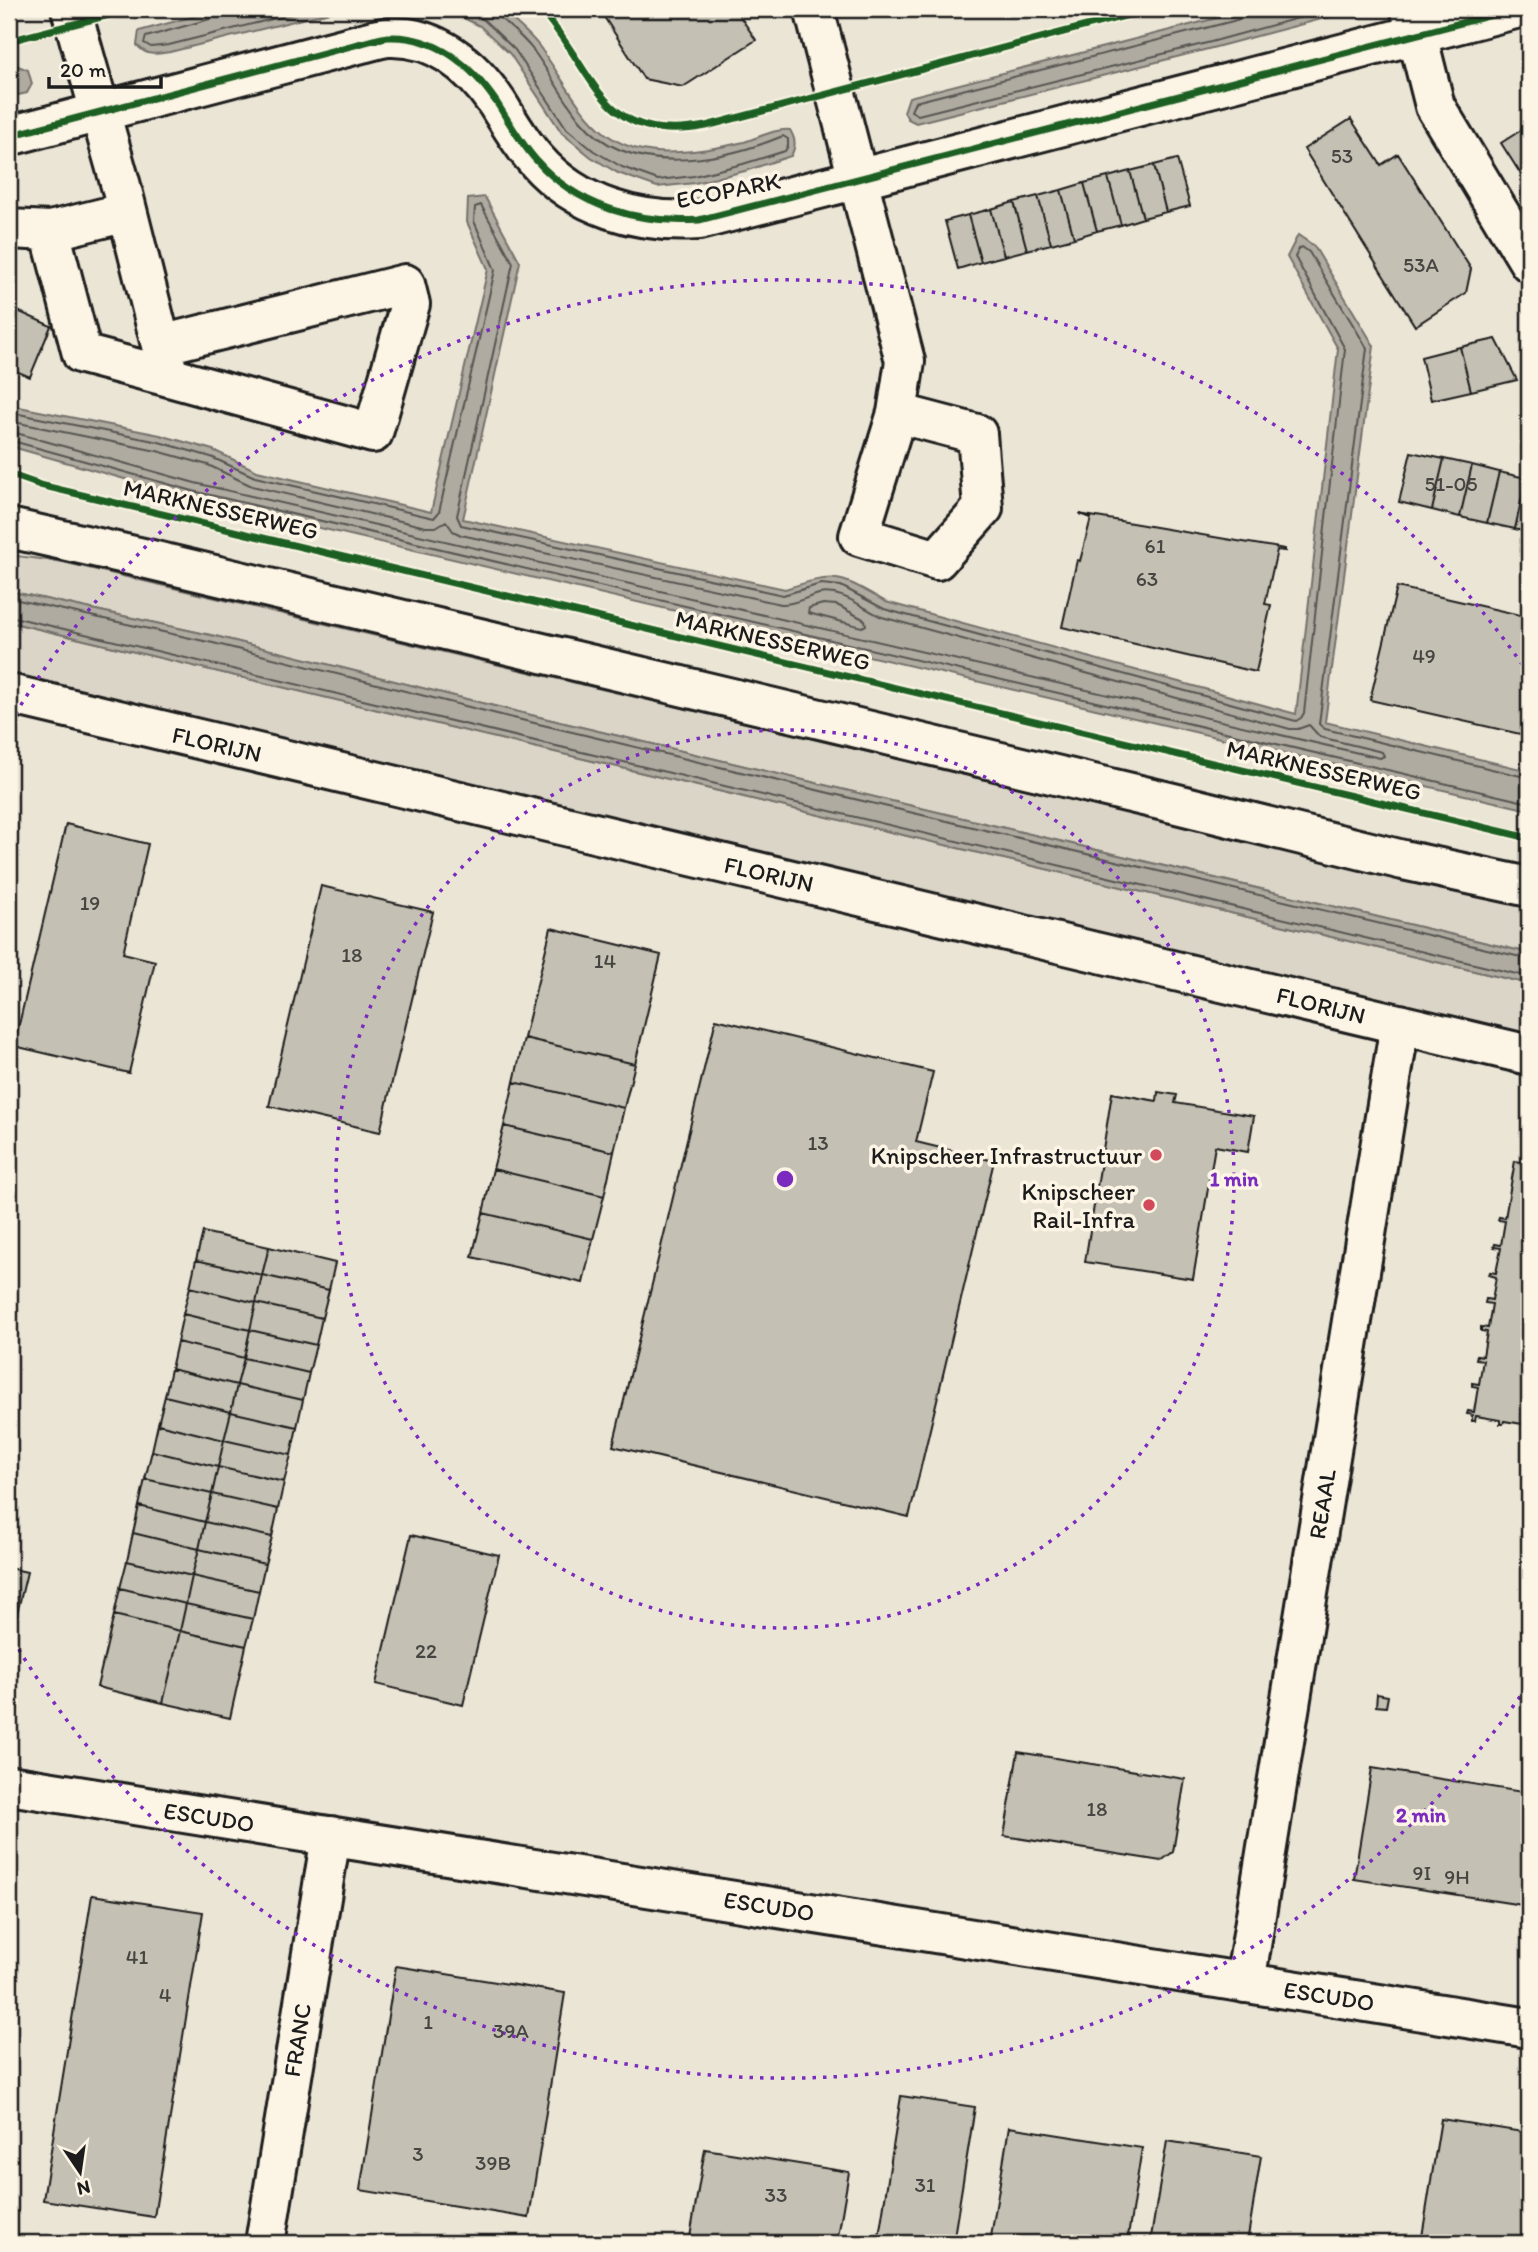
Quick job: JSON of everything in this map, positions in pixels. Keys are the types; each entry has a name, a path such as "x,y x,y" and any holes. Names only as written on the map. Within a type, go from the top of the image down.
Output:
{"street":[{"path":"71,9 165,361"},
{"path":"814,9 905,361 897,412"},
{"name":"ECOPARK","path":"9,136 388,37 415,40 455,56 485,87 522,142 552,175 588,199 618,213 644,219 699,219 857,179 1414,21 1515,9"},
{"path":"1414,21 1435,106 1529,262"},
{"path":"9,229 50,231 127,212"},
{"path":"50,231 82,354 165,361 373,433 410,304 405,284 165,361"},
{"path":"9,528 1119,790 1403,860 1529,887"},
{"name":"FLORIJN","path":"9,694 1529,1055"},
{"name":"REAAL","path":"1245,1983 1400,1024"},
{"name":"ESCUDO","path":"9,1785 1529,2028"},
{"name":"FRANC","path":"265,2243 331,1836"}],"shaded area":[{"path":"9,9 1529,9 1529,2243 9,2243"},
{"path":"9,555 63,562 1529,908 1529,953 510,710 215,636 9,591"},
{"path":"9,622 1529,984 1529,1036 9,676"}],"water":[{"path":"221,9 342,9 170,52 148,53 137,45 139,31"},
{"path":"445,9 500,9 539,46 593,123 628,146 651,152 696,151 790,130 795,143 793,152 791,156 745,171 695,183 657,187 618,173 591,157 562,133 510,54 480,26"},
{"path":"1252,9 1350,9 1212,48 916,123 908,119 904,112 909,97"},
{"path":"18,66 28,70 32,84 27,93 9,97 9,69"},
{"path":"485,197 520,262 463,519 785,589 816,580 837,579 857,586 886,602 1296,714 1338,349 1287,257 1298,235 1314,246 1374,346 1325,722 1529,771 1529,810 191,498 9,446 9,405 160,435 213,450 257,471 431,512 488,269 467,222 468,199"},
{"path":"9,591 215,636 510,710 1529,953 1529,984 9,622"}],"building":[{"path":"599,9 735,9 756,40 683,87 644,79"},
{"path":"1351,119 1381,165 1398,154 1471,269 1466,293 1415,326 1304,149"},
{"path":"1529,125 1529,187 1501,143"},
{"path":"1177,159 1190,206 1166,212 1154,165"},
{"path":"1154,165 1166,212 1143,218 1130,171"},
{"path":"1130,171 1143,218 1121,225 1108,177"},
{"path":"1108,177 1121,225 1097,231 1084,183"},
{"path":"1084,183 1097,231 1074,238 1061,190"},
{"path":"1061,190 1074,238 1051,244 1038,196"},
{"path":"1038,196 1051,244 1027,250 1014,202"},
{"path":"1014,202 1027,250 1004,256 991,209"},
{"path":"991,209 1004,256 981,262 968,215"},
{"path":"968,215 981,262 958,269 945,221"},
{"path":"9,307 51,326 30,377 9,368"},
{"path":"1496,339 1517,380 1471,391 1460,347"},
{"path":"1460,347 1471,391 1431,400 1421,357"},
{"path":"1411,452 1444,459 1432,510 1399,502"},
{"path":"1444,459 1472,465 1460,517 1432,510"},
{"path":"1472,465 1499,472 1487,523 1460,517"},
{"path":"1499,472 1526,478 1515,529 1487,523"},
{"path":"1526,478 1529,479 1529,533 1515,529"},
{"path":"1079,514 1285,549 1277,550 1265,604 1271,605 1256,672 1062,627 1077,560 1080,561 1091,518"},
{"path":"1397,587 1529,617 1529,736 1370,700"},
{"path":"66,824 148,844 123,953 155,961 129,1073 14,1046"},
{"path":"9,844 15,846 9,873"},
{"path":"321,886 433,912 380,1132 269,1106"},
{"path":"551,928 661,955 635,1064 524,1038"},
{"path":"716,1019 933,1072 916,1142 994,1161 909,1517 613,1446"},
{"path":"524,1038 635,1064 624,1108 514,1082"},
{"path":"514,1082 624,1108 614,1152 504,1126"},
{"path":"1158,1092 1177,1095 1175,1103 1254,1116 1248,1152 1215,1146 1193,1279 1085,1262 1112,1093 1157,1101"},
{"path":"504,1126 614,1152 604,1196 493,1169"},
{"path":"1515,1161 1529,1163 1529,1428 1528,1425 1504,1421 1500,1424 1500,1420 1476,1416 1475,1421 1472,1421 1472,1415 1467,1414 1468,1411 1474,1412 1478,1387 1472,1386 1472,1383 1479,1384 1483,1360 1476,1359 1477,1355 1483,1356 1487,1332 1481,1331 1481,1327 1488,1328 1492,1304 1485,1303 1486,1299 1492,1300 1496,1277 1489,1275 1490,1272 1496,1273 1501,1248 1494,1247 1495,1244 1501,1245 1505,1221 1498,1220 1499,1217 1505,1218"},
{"path":"493,1169 604,1196 593,1239 483,1213"},
{"path":"483,1213 593,1239 583,1283 472,1257"},
{"path":"203,1232 269,1247 262,1275 196,1260"},
{"path":"269,1247 335,1263 329,1290 262,1275"},
{"path":"196,1260 262,1275 256,1303 190,1287"},
{"path":"262,1275 329,1290 322,1318 256,1303"},
{"path":"190,1287 256,1303 250,1330 183,1314"},
{"path":"256,1303 322,1318 316,1345 250,1330"},
{"path":"183,1314 250,1330 244,1358 177,1342"},
{"path":"250,1330 316,1345 309,1373 244,1358"},
{"path":"177,1342 244,1358 237,1385 171,1369"},
{"path":"244,1358 309,1373 303,1400 237,1385"},
{"path":"171,1369 237,1385 231,1412 165,1396"},
{"path":"237,1385 303,1400 297,1427 231,1412"},
{"path":"165,1396 231,1412 224,1440 158,1424"},
{"path":"231,1412 297,1427 291,1455 224,1440"},
{"path":"158,1424 224,1440 218,1467 152,1451"},
{"path":"224,1440 291,1455 284,1482 218,1467"},
{"path":"152,1451 218,1467 212,1494 145,1479"},
{"path":"218,1467 284,1482 278,1509 212,1494"},
{"path":"145,1479 212,1494 205,1522 139,1506"},
{"path":"212,1494 278,1509 272,1537 205,1522"},
{"path":"139,1506 205,1522 199,1549 133,1533"},
{"path":"205,1522 272,1537 265,1564 199,1549"},
{"path":"133,1533 199,1549 192,1576 127,1561"},
{"path":"411,1535 499,1555 463,1705 376,1684"},
{"path":"199,1549 265,1564 259,1591 192,1576"},
{"path":"127,1561 192,1576 186,1604 120,1588"},
{"path":"9,1568 27,1572 9,1647"},
{"path":"192,1576 259,1591 253,1619 186,1604"},
{"path":"120,1588 186,1604 180,1631 114,1615"},
{"path":"186,1604 253,1619 246,1646 180,1631"},
{"path":"114,1615 180,1631 163,1703 97,1687"},
{"path":"180,1631 246,1646 230,1718 163,1703"},
{"path":"1377,1694 1388,1696 1386,1707 1376,1706"},
{"path":"1018,1752 1185,1779 1173,1852 1161,1861 1004,1836"},
{"path":"1372,1768 1529,1793 1529,1906 1354,1879"},
{"path":"92,1895 203,1912 154,2217 43,2200"},
{"path":"396,1966 565,1993 529,2218 360,2190"},
{"path":"901,2096 975,2107 953,2243 878,2243"},
{"path":"1441,2119 1529,2133 1529,2243 1421,2243"},
{"path":"1009,2127 1142,2148 1127,2243 990,2243"},
{"path":"1167,2141 1261,2156 1247,2243 1150,2243"},
{"path":"705,2149 849,2172 837,2243 689,2243"}],"cycle path":[{"path":"9,41 132,9"},
{"path":"540,9 604,99 621,114 643,125 670,129 706,126 1151,9"},
{"path":"9,136 375,40 388,37 405,38 437,47 464,65 487,89 536,160 570,190 590,201 632,215 654,219 699,220 1515,9"},
{"name":"MARKNESSERWEG","path":"9,474 40,485 1529,838"}],"place":[{"name":"Knipscheer Infrastructuur","path":"1156,1155"},
{"name":"Knipscheer Rail-Infra","path":"1149,1205"}]}
